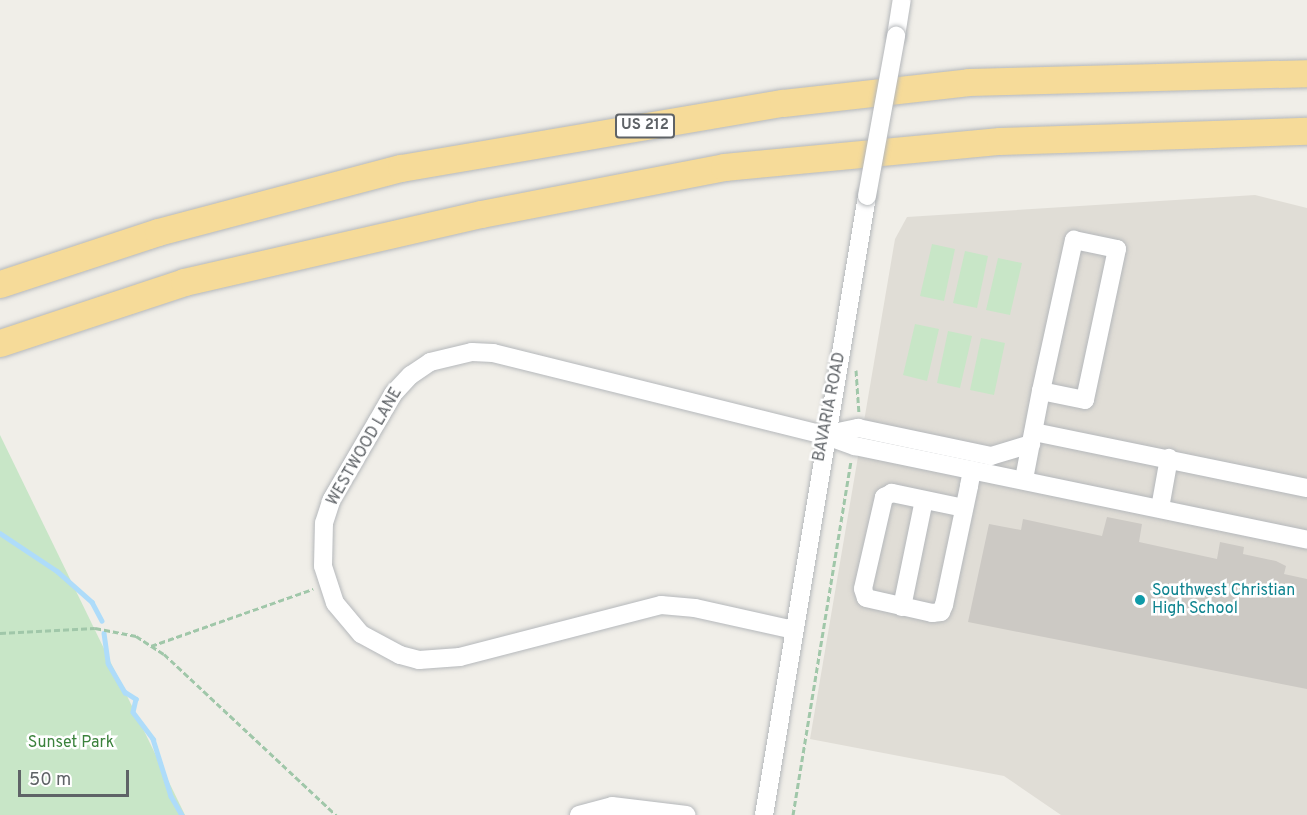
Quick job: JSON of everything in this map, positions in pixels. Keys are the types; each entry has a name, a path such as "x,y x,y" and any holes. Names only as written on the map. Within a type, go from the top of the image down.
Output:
{"highway":[{"name":"US 212","path":"0,284 159,232 401,168 783,103 969,82 1307,73"},
{"path":"0,343 184,282 481,214 724,167 1000,141 1307,131"}],"street":[{"name":"BAVARIA ROAD","path":"764,815 824,435 902,0"},
{"path":"1024,479 1041,391 1074,240 1117,249 1085,400 1041,391"},
{"name":"WESTWOOD LANE","path":"794,630 696,608 661,605 460,657 419,660 380,647 346,620 327,584 321,548 332,499 393,394 411,375 449,356 493,353 824,435"},
{"path":"824,435 856,437 984,466 1024,479 1307,540"},
{"path":"964,508 892,493 884,497 863,589 869,600 941,612 964,508 984,466 1033,438 1169,458 1307,488"},
{"path":"1160,508 1169,458"},
{"path":"902,607 924,500"},
{"path":"579,815 612,806 686,815"}],"path":[{"path":"793,815 819,636 856,437 855,365"},
{"path":"151,646 327,584"},
{"path":"0,633 95,628 121,631 151,646 336,815"}],"shaded area":[{"path":"1255,195 1307,208 1307,815 1061,815 1004,776 810,739 895,239 907,217"}],"green space":[{"path":"932,244 955,249 944,301 920,296"},
{"path":"965,251 988,256 977,308 953,303"},
{"path":"998,258 1022,263 1010,315 986,310"},
{"path":"915,324 939,329 927,381 903,375"},
{"path":"948,331 972,336 960,388 937,383"},
{"path":"981,338 1005,343 994,395 970,390"},
{"name":"Sunset Park","path":"0,435 185,815 0,815"}],"building":[{"name":"Southwest Christian High School","path":"1107,517 1142,524 1139,542 1217,559 1220,542 1244,547 1243,554 1276,561 1286,566 1284,574 1307,579 1307,689 968,622 989,524 1021,530 1023,519 1102,536"}],"waterway":[{"path":"0,533 57,571 92,602 102,621"},
{"path":"104,633 108,663 125,692 136,699 133,712 153,739 171,796 182,815"}],"place":[{"name":"Southwest Christian High School","path":"1140,600"}]}
